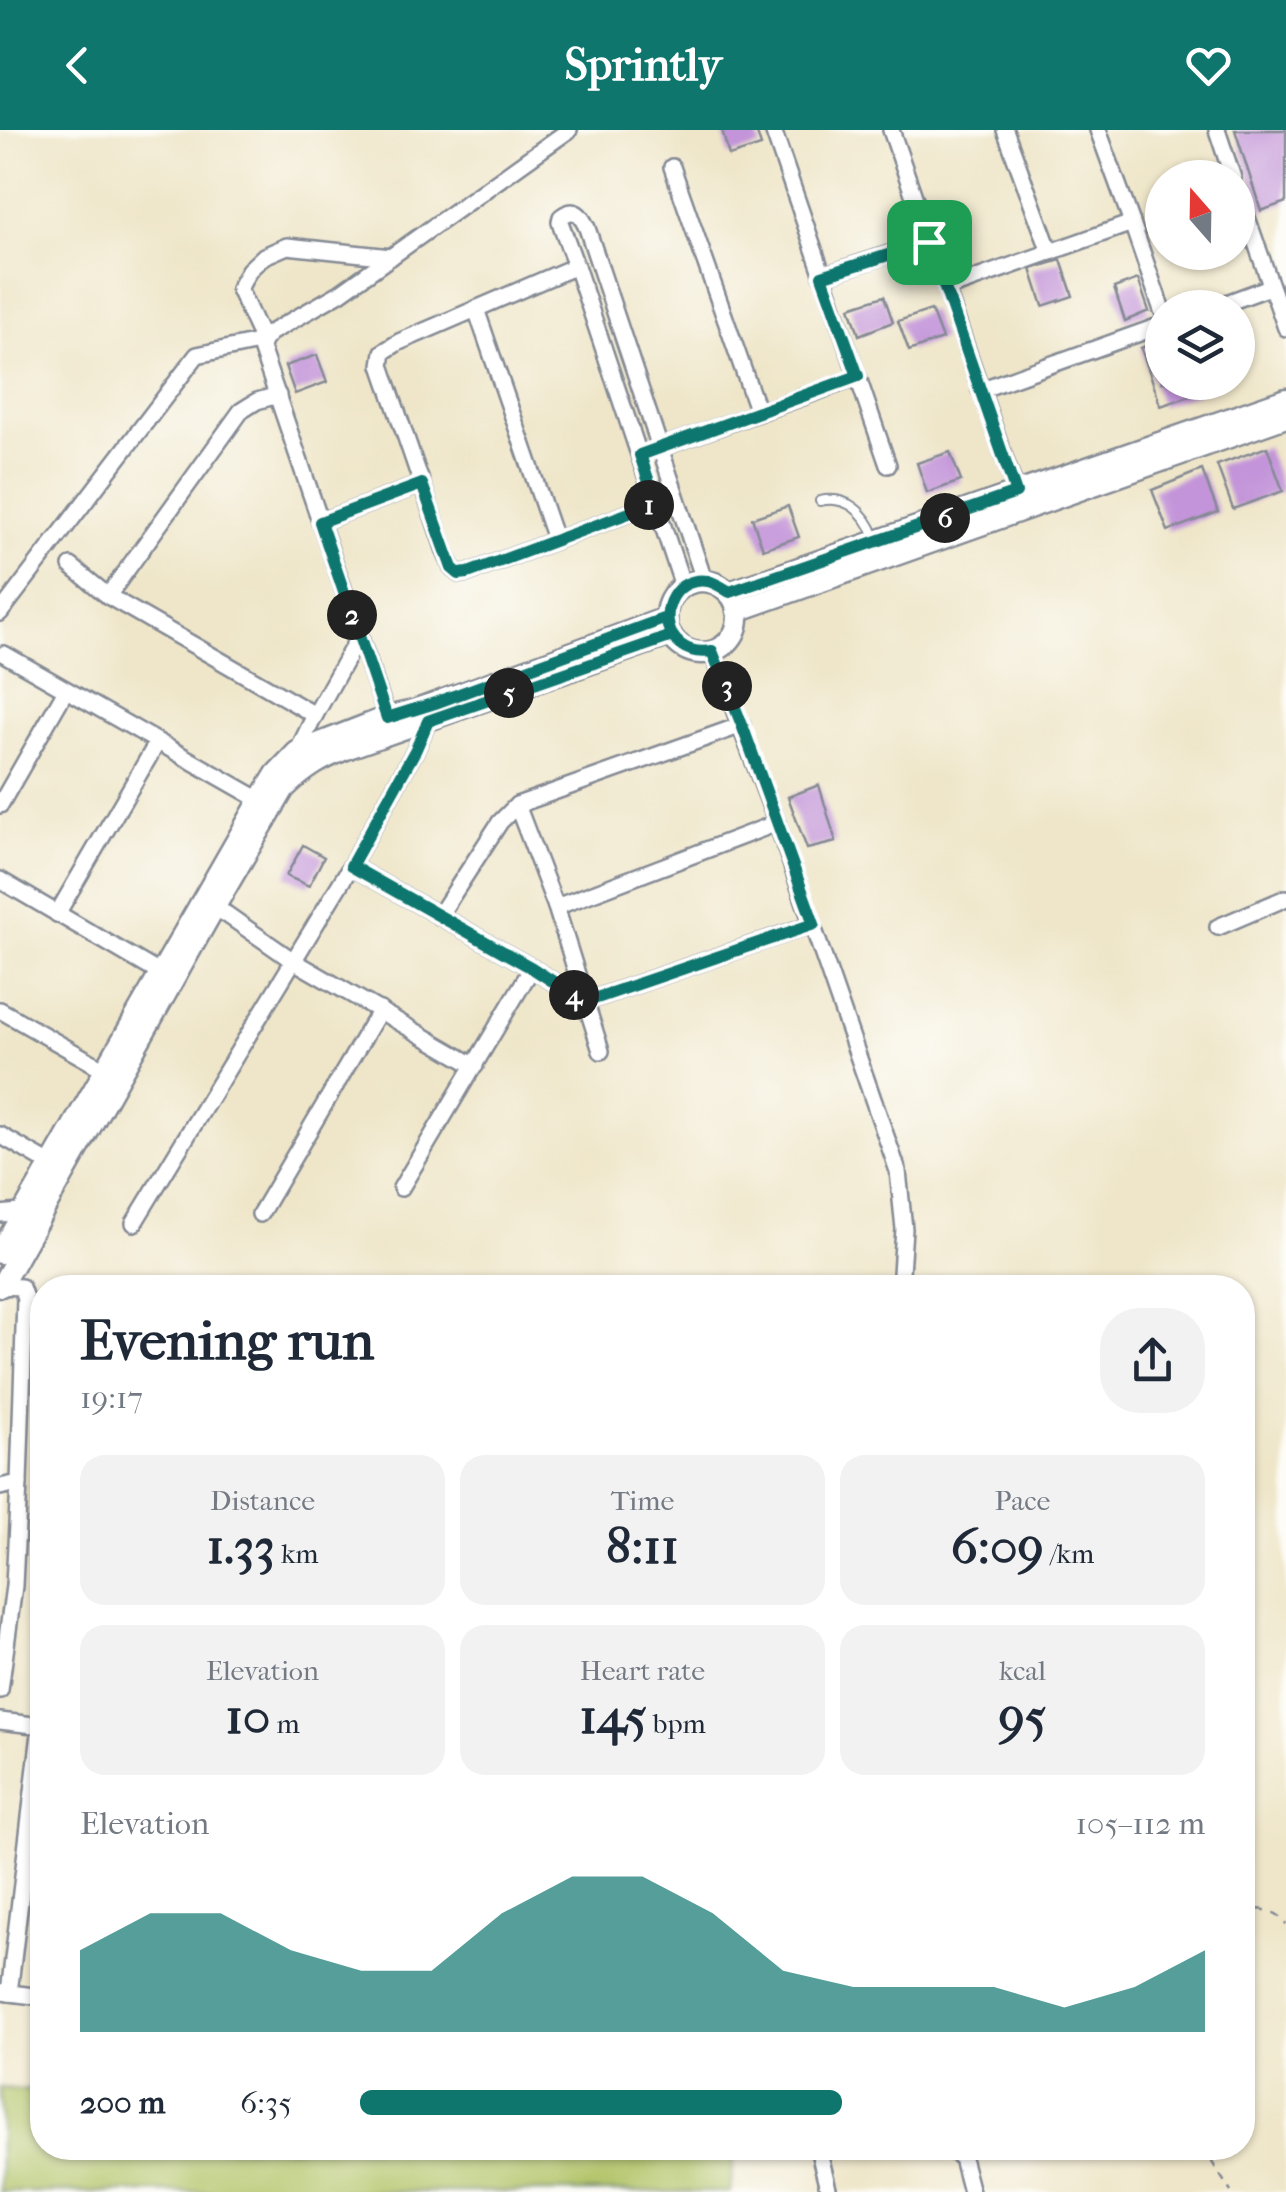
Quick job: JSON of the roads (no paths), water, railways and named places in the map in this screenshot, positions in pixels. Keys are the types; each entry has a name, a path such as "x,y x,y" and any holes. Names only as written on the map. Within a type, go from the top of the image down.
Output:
{"street":[{"path":"387,718 261,348 263,341 391,258 569,130"},
{"path":"773,130 888,465"},
{"path":"891,130 1019,501"},
{"path":"1004,130 1050,252"},
{"path":"1098,130 1155,290"},
{"path":"1216,130 1227,160"},
{"path":"672,167 758,412"},
{"path":"683,586 560,222 564,214 580,214 587,228 704,580"},
{"path":"946,289 1132,223"},
{"path":"822,276 929,242"},
{"path":"1255,242 1286,328"},
{"path":"263,341 239,289 264,256 287,246 391,258"},
{"path":"576,266 399,342 383,352 381,365 445,551 459,574 656,503"},
{"path":"1255,293 1270,287"},
{"path":"476,309 555,539"},
{"path":"980,390 1145,332"},
{"path":"0,613 197,355 263,341"},
{"path":"640,455 858,376"},
{"path":"108,596 241,410 278,395"},
{"path":"733,602 1280,410"},
{"path":"320,522 422,484"},
{"path":"733,602 876,542 1019,501"},
{"path":"72,566 108,596 315,715"},
{"path":"704,580 719,585 733,602 734,634 712,651 685,648 669,627 670,600 683,586 704,580"},
{"path":"0,1692 8,1532 19,1483 25,1298 21,1287 1,1286 50,1164 276,774 387,718 669,627"},
{"path":"302,760 317,761 428,721 669,627"},
{"path":"0,1253 34,1211 302,760 315,715 359,636"},
{"path":"712,651 778,823 898,1171 904,1228 901,1275"},
{"path":"4,654 260,800"},
{"path":"0,805 66,690"},
{"path":"134,1224 351,866 428,721"},
{"path":"439,916 500,822 517,805 742,725"},
{"path":"58,914 157,744"},
{"path":"517,805 556,907 600,1051"},
{"path":"556,907 778,823"},
{"path":"351,866 585,1002"},
{"path":"0,880 161,974"},
{"path":"1218,926 1286,898"},
{"path":"214,908 292,960 475,1066"},
{"path":"585,1002 814,924"},
{"path":"401,1188 532,968"},
{"path":"0,1010 105,1070"},
{"path":"260,1214 380,1010"},
{"path":"0,1135 50,1164"},
{"path":"0,1214 34,1211"},
{"path":"0,1437 20,1434"},
{"path":"0,1487 19,1483"},
{"path":"0,1721 30,1725"},
{"path":"30,1813 5,1993 30,1996"},
{"path":"821,2160 829,2192"},
{"path":"963,2160 971,2192"}],"lane":[{"path":"820,501 846,503 860,510 870,522 876,542"}]}
